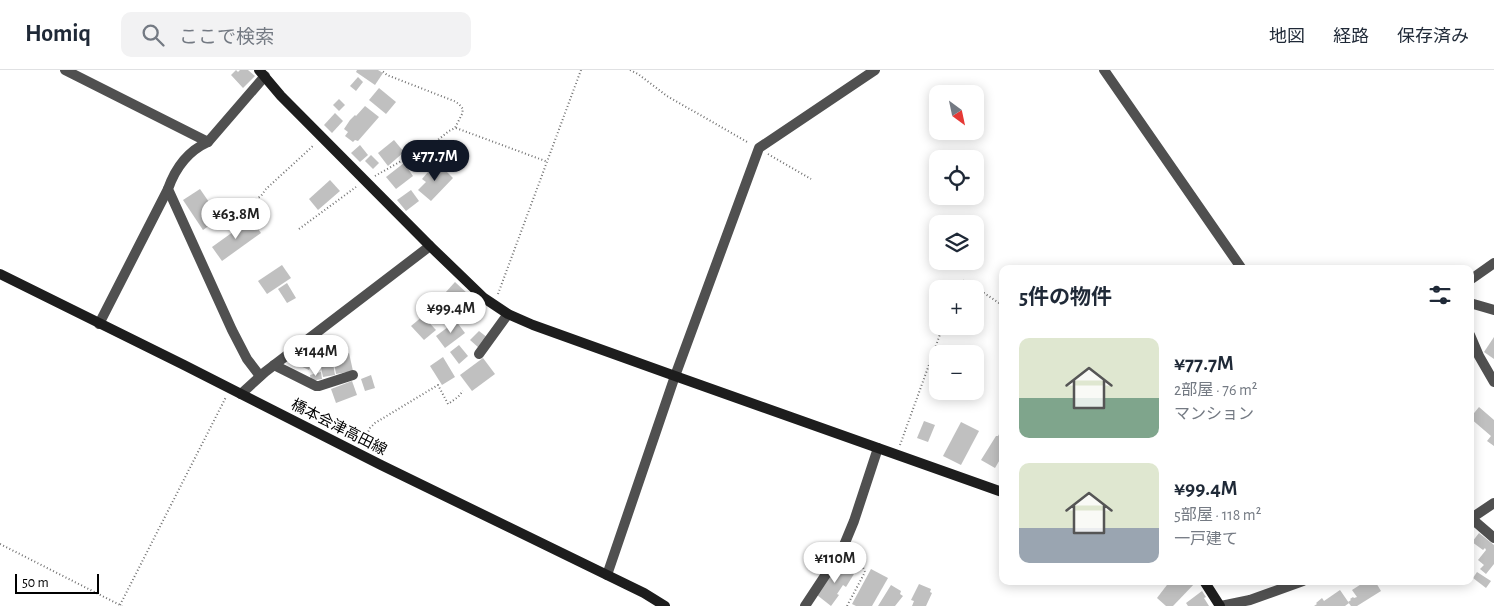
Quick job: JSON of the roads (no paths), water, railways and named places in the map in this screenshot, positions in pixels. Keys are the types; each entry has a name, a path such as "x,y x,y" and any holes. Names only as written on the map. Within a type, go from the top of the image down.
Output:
{"street":[{"path":"65,70 208,142"},
{"path":"607,575 675,376 759,148 875,70"},
{"path":"1104,70 1239,265"},
{"path":"100,324 177,168 199,146 208,142 262,73 281,96 430,246 484,298 508,314 533,325 999,491"},
{"path":"168,188 232,330 247,359 260,376"},
{"path":"241,394 274,365 430,246"},
{"path":"1474,277 1494,263"},
{"name":"橋本会津高田線","path":"0,274 357,453 644,593 665,606"},
{"path":"1474,304 1494,310"},
{"path":"480,354 508,314"},
{"path":"1474,344 1494,382"},
{"path":"274,365 319,386 353,375"},
{"path":"805,606 843,547 854,521 878,448"},
{"path":"1474,516 1494,503"},
{"path":"1474,522 1494,538"},
{"path":"1207,585 1220,606 1250,600 1292,585"}]}
